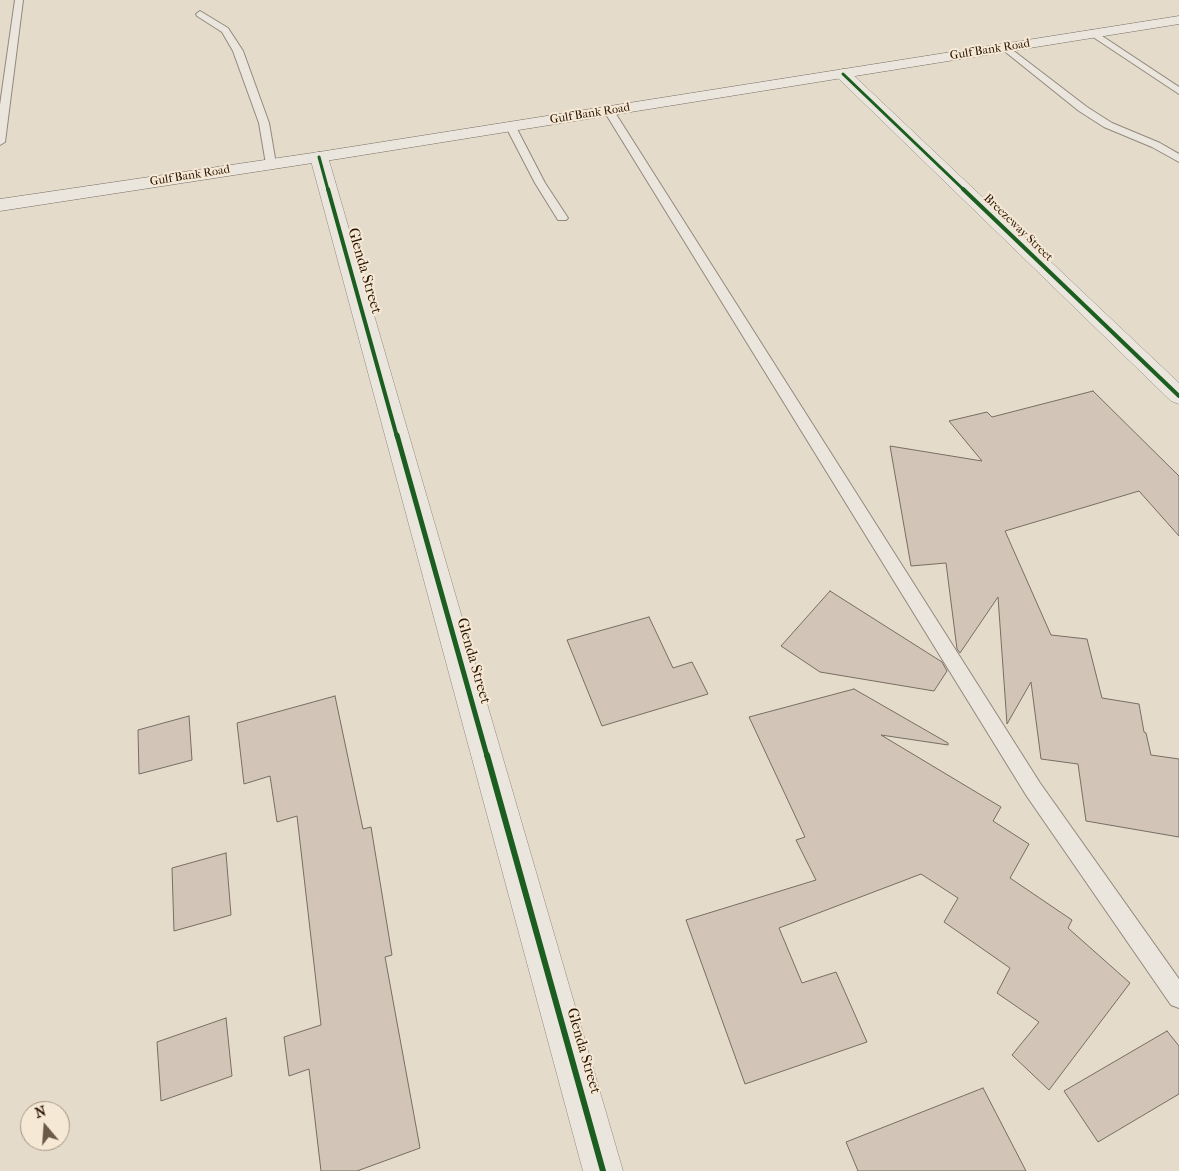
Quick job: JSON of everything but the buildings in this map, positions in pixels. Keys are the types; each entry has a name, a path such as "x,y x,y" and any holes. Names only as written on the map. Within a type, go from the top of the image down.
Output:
{"street":[{"name":"Gulf Bank Road","path":"0,205 319,157 1179,20"},
{"name":"Breezeway Street","path":"843,74 1179,396"},
{"name":"Glenda Street","path":"319,157 604,1171"}],"lane":[{"path":"0,142 19,0"},
{"path":"200,14 226,30 238,51 264,123 271,164"},
{"path":"1093,34 1179,91"},
{"path":"1006,48 1108,126 1176,155"},
{"path":"609,111 1033,790 1179,997"},
{"path":"510,126 540,183 562,218"}],"cycle path":[{"path":"843,74 1179,396"},
{"path":"319,157 603,1171"}]}
